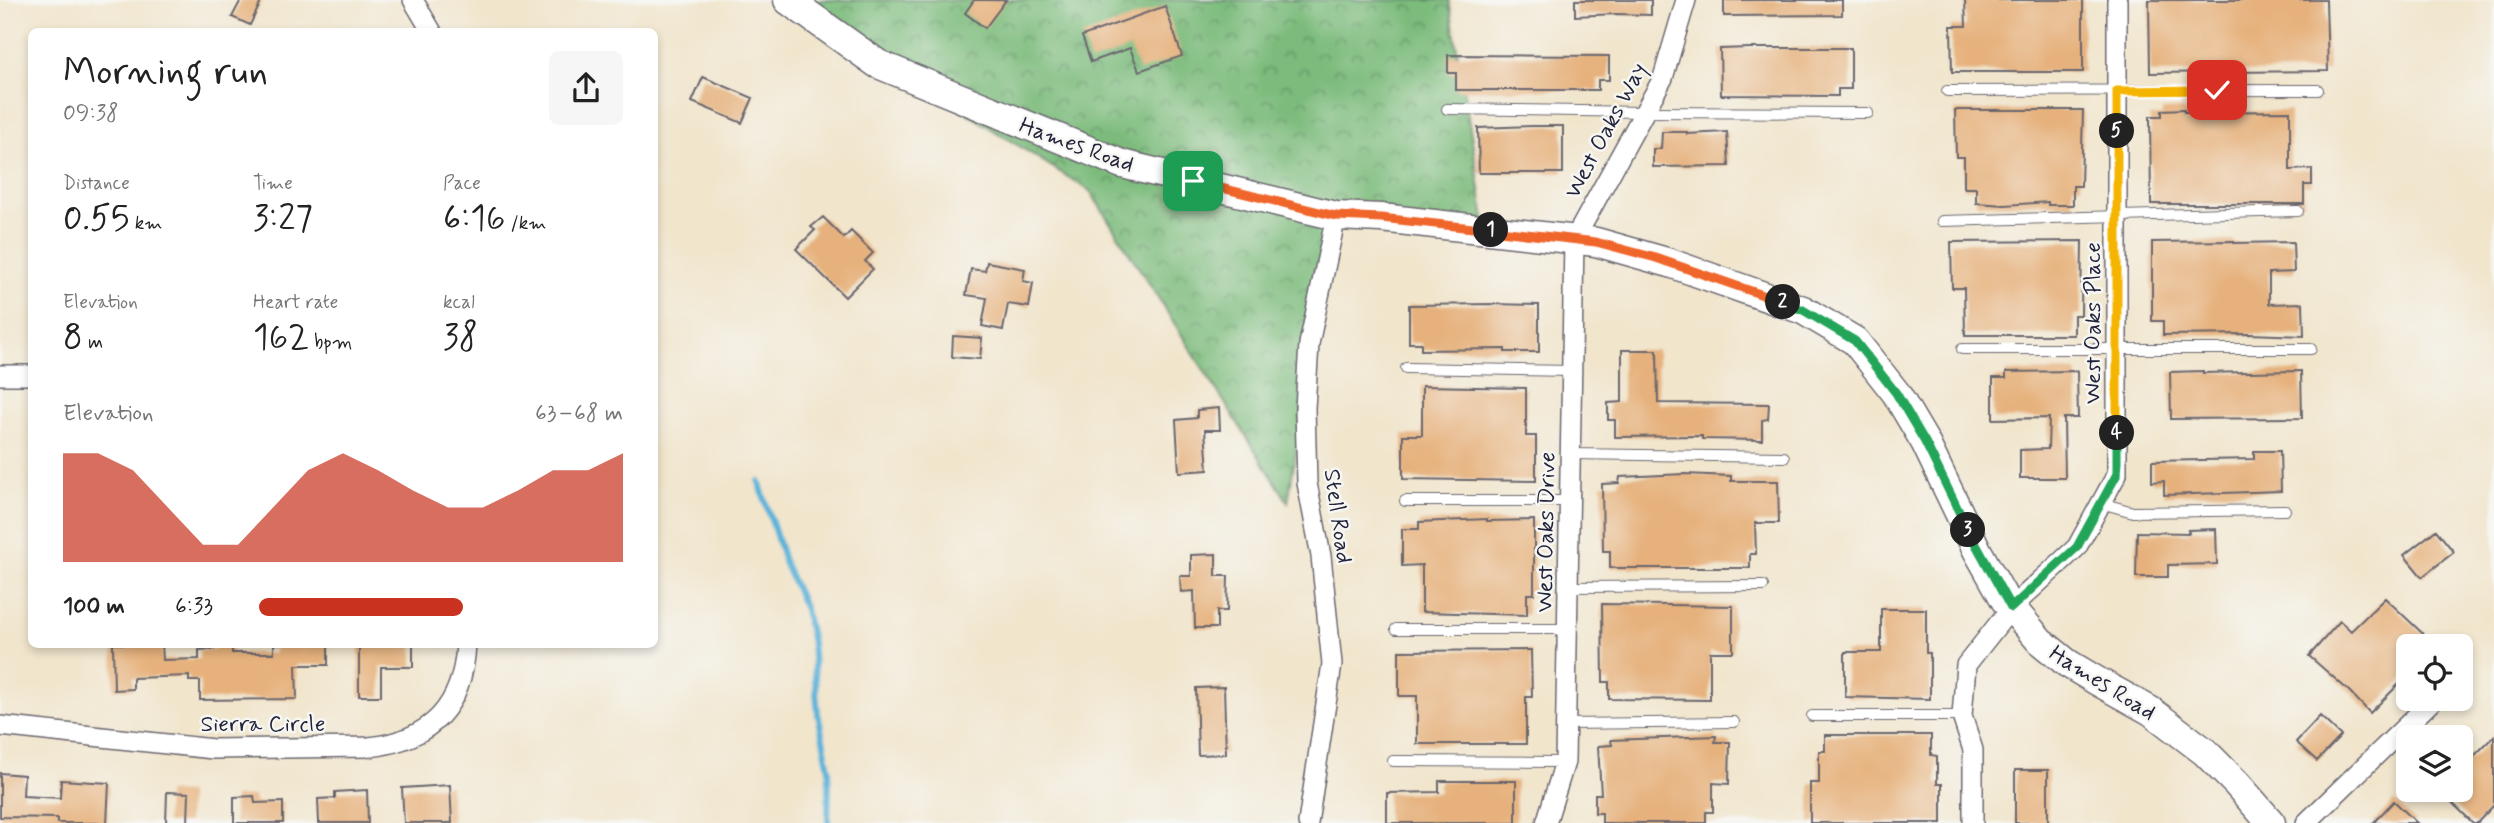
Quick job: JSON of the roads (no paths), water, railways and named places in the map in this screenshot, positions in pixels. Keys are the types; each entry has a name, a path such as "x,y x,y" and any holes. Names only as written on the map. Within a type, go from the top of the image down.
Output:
{"street":[{"path":"412,0 430,28"},
{"name":"Hames Road","path":"788,0 878,64 1122,164 1336,216 1381,218 1596,242 1656,258 1803,310 1855,341 1896,393 1925,442 1977,550 2011,608 2039,641 2067,663 2151,711 2205,752 2271,823"},
{"name":"West Oaks Way","path":"1574,240 1663,78 1686,0"},
{"name":"West Oaks Place","path":"1962,716 1966,665 2011,608 2077,547 2117,474 2117,0"},
{"name":"Stell Road","path":"1308,823 1332,664 1321,556 1307,483 1305,408 1309,344 1336,216"},
{"name":"West Oaks Drive","path":"1546,823 1566,762 1574,240"},
{"path":"0,376 28,375"},
{"name":"Sierra Circle","path":"0,726 213,749 369,747 391,744 412,738 443,715 455,697 462,678 466,648"},
{"path":"2306,823 2422,711"},
{"path":"1962,716 1973,750 1973,823"}],"lane":[{"path":"1947,91 2318,90"},
{"path":"1447,109 1868,113"},
{"path":"1942,221 2298,211"},
{"path":"1962,349 2311,349"},
{"path":"1406,368 1572,371"},
{"path":"1570,454 1784,457"},
{"path":"1405,501 1570,501"},
{"path":"2101,503 2133,512 2284,510"},
{"path":"1568,587 1763,586"},
{"path":"1396,629 1567,629"},
{"path":"1812,716 1962,716"},
{"path":"1566,724 1734,722"},
{"path":"1393,761 1566,762"}],"waterway":[{"path":"759,481 785,564 805,609 812,643 818,714 829,769 828,823"}]}
